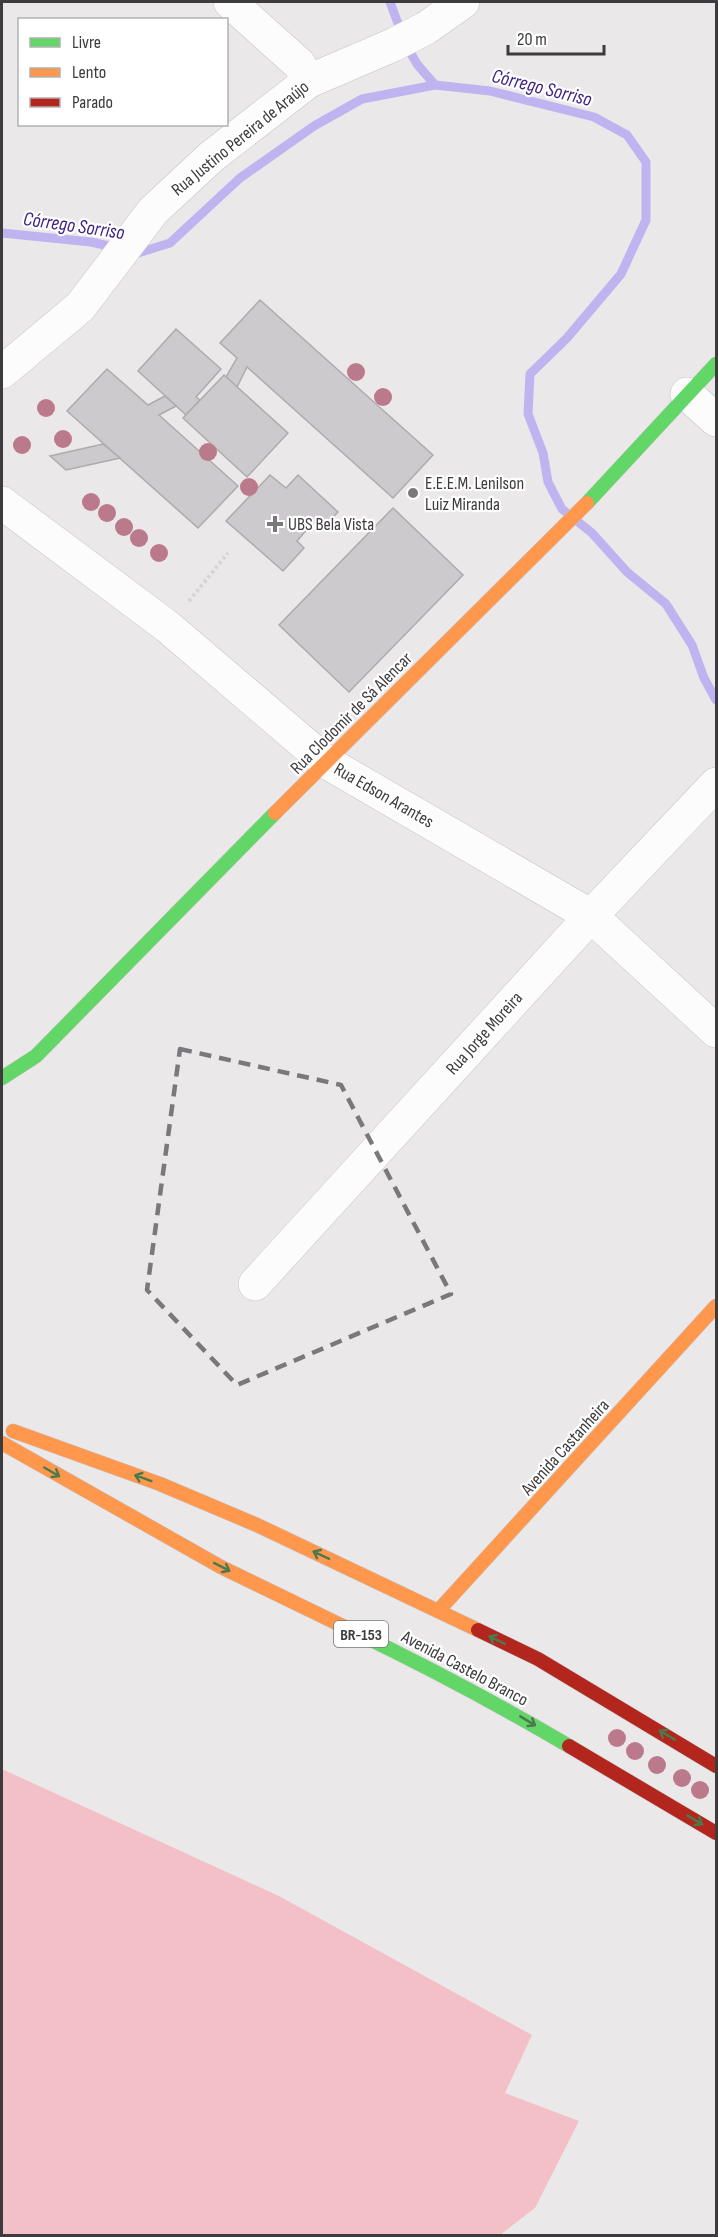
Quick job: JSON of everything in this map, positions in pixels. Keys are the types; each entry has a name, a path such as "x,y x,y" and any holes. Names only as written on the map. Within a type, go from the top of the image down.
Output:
{"main road":[{"name":"Rua Clodomir de Sá Alencar","path":"2,1078 36,1056 326,762 562,530 717,364"},
{"name":"Avenida Castanheira","path":"438,1611 717,1306"},
{"name":"Avenida Castelo Branco","path":"2,1426 160,1484 257,1525 438,1611 538,1659 717,1767"},
{"name":"Avenida Castelo Branco","path":"2,1443 221,1567 434,1670 493,1702 717,1833"}],"street":[{"path":"230,2 299,64 309,81"},
{"name":"Rua Justino Pereira de Araújo","path":"2,372 80,307 153,211 211,157 309,81 393,45 426,28 463,2"},
{"path":"687,394 717,420"},
{"name":"Rua Edson Arantes","path":"2,503 168,627 326,762 591,916 717,1031"},
{"name":"Rua Jorge Moreira","path":"255,1284 591,916 717,784"}],"path":[{"path":"168,627 228,553"}],"highlighted area":[{"path":"180,1049 341,1085 451,1294 237,1385 147,1290"}],"shaded area":[{"path":"2,1769 279,1896 532,2035 505,2093 579,2121 535,2208 500,2235 2,2235"}],"building":[{"path":"260,300 433,455 393,498 247,367 237,387 226,377 237,358 220,343"},
{"path":"176,329 221,369 196,397 200,400 186,415 138,371"},
{"path":"107,369 148,405 165,396 176,406 159,415 238,486 198,528 67,411"},
{"path":"224,375 288,433 247,477 183,418"},
{"path":"103,444 120,458 66,470 50,456"},
{"name":"UBS Bela Vista","path":"270,475 286,488 298,475 338,512 325,526 316,519 297,541 304,548 283,571 226,521"},
{"path":"393,508 463,575 349,692 279,625"}],"waterway":[{"path":"390,2 406,45 417,64 435,85"},
{"name":"Córrego Sorriso","path":"131,251 138,253 170,243 240,178 314,126 362,99 435,85 490,91 594,117 627,135 646,162 646,220 621,274 567,338 530,374 528,414 543,453 548,482 562,509 592,533 627,572 666,604 692,645 704,678 716,700"},
{"name":"Córrego Sorriso","path":"2,233 91,242 118,248"}],"traffic: fast":[{"path":"587,503 716,364"},
{"path":"2,1078 36,1056 275,813"},
{"path":"355,1632 463,1687 569,1746"}],"traffic: slow":[{"path":"275,813 587,503"},
{"path":"438,1611 716,1306"},
{"path":"13,1431 160,1484 257,1525 478,1630"},
{"path":"2,1443 221,1567 355,1632"}],"traffic: jam":[{"path":"478,1630 538,1659 716,1766"},
{"path":"569,1746 716,1833"}],"place":[{"name":"E.E.E.M. Lenilson Luiz Miranda","path":"413,493"},
{"name":"UBS Bela Vista","path":"275,524"}]}
